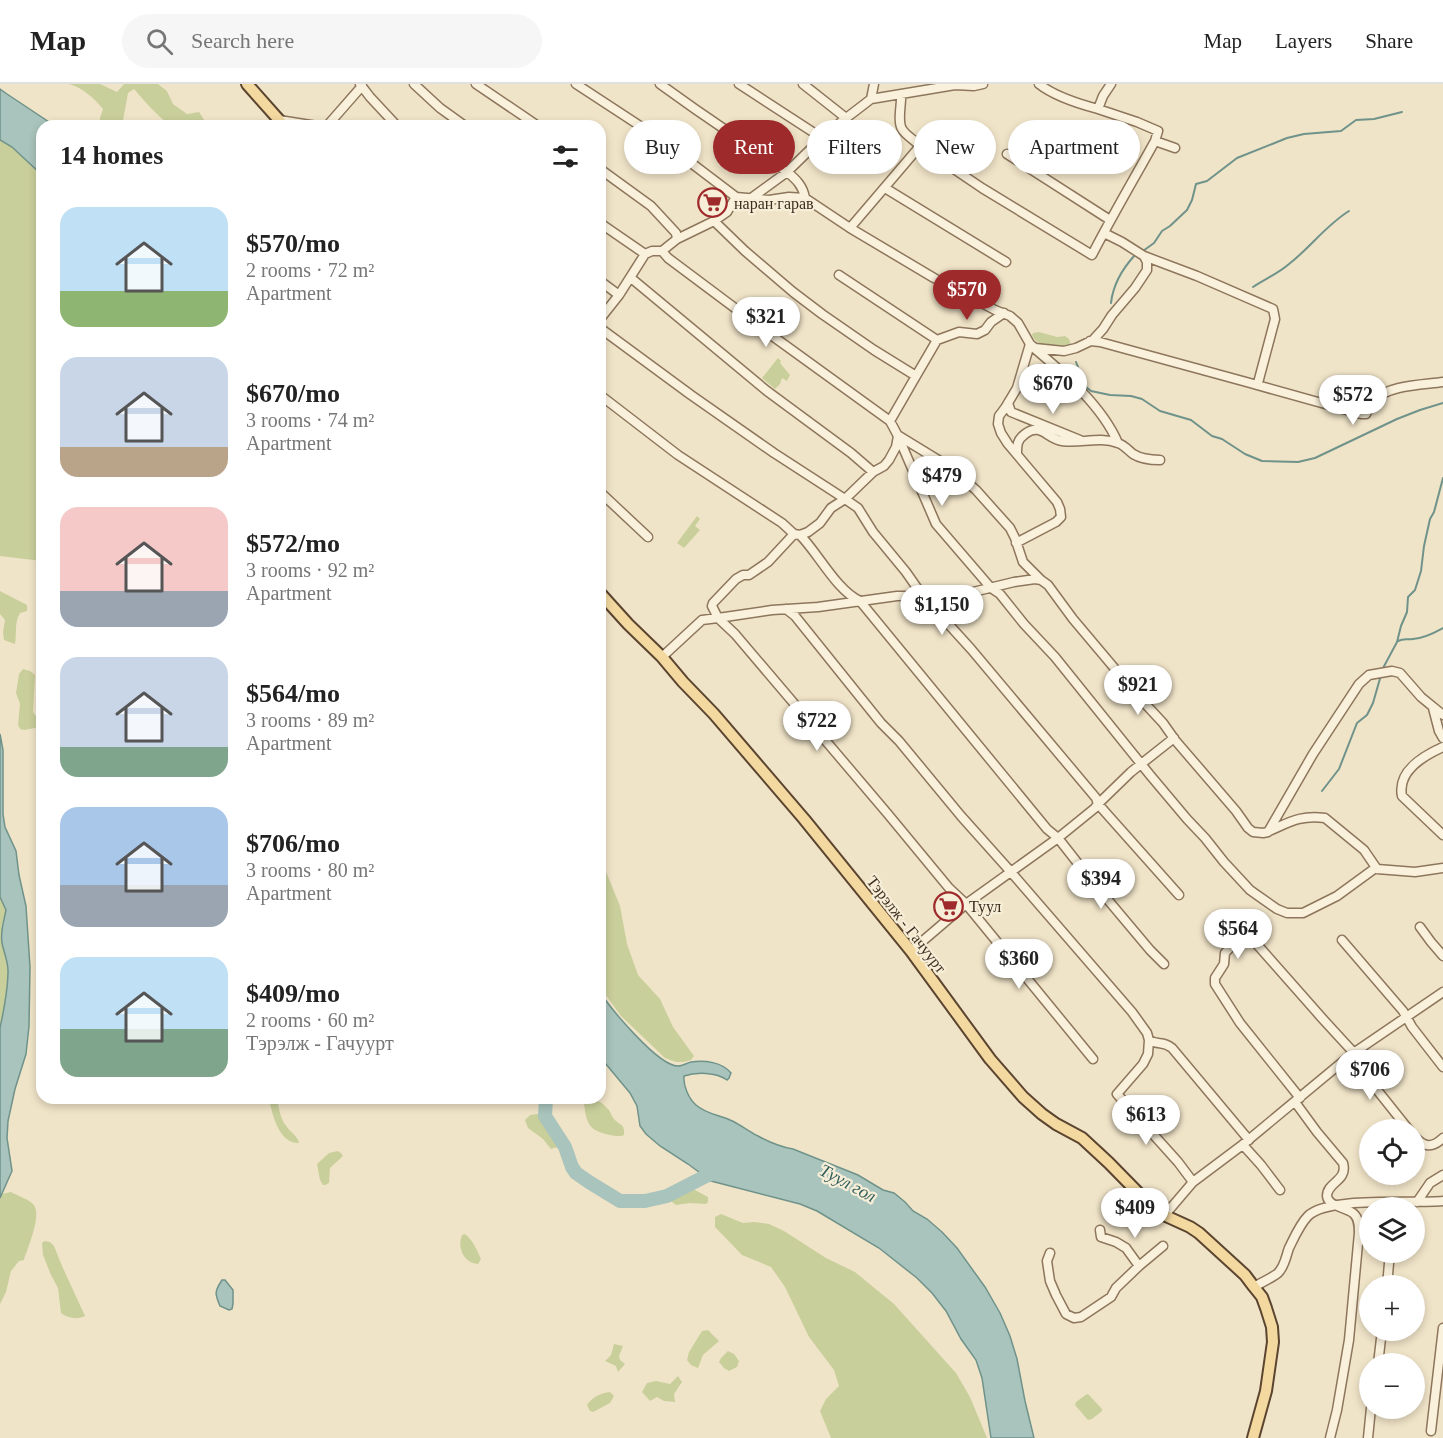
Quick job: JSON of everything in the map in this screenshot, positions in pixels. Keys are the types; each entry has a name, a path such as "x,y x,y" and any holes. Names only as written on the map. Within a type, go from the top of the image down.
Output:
{"main road":[{"path":"247,84 278,120"},
{"name":"Тэрэлж - Гачуурт","path":"606,600 714,714 804,819 911,951 990,1059 1023,1097 1056,1124 1082,1138 1152,1208 1199,1233 1245,1275 1262,1297 1273,1334 1273,1342 1266,1391 1253,1438"}],"street":[{"path":"414,84 457,120"},
{"path":"476,84 529,120"},
{"path":"576,84 657,137 736,197 769,200 789,197 805,198 934,278 1010,316 1018,323 1033,346 1072,381 1096,409 1118,443"},
{"path":"660,84 713,121"},
{"path":"739,84 807,128"},
{"path":"803,84 846,118 871,99 902,94 915,88 983,84"},
{"path":"871,99 874,84"},
{"path":"961,174 1092,255 1155,141 1158,131 1137,122 1081,105 1039,84"},
{"path":"1098,109 1111,84"},
{"path":"332,120 361,85 392,120"},
{"path":"902,94 900,125 902,130 914,139"},
{"path":"1155,141 1176,148"},
{"path":"795,164 807,153"},
{"path":"850,228 914,153"},
{"path":"1007,154 1110,220"},
{"path":"606,174 651,206 676,233 677,239"},
{"path":"750,199 784,174"},
{"path":"790,174 804,190 805,198"},
{"path":"885,188 1006,262"},
{"path":"606,311 631,278 645,254 662,251 677,239 714,221 727,212 736,197"},
{"path":"714,221 793,292 873,350 916,376"},
{"path":"606,227 645,254"},
{"path":"1104,233 1144,256 1273,309 1275,319 1257,385"},
{"path":"662,251 668,258 766,332 890,422 936,524 990,588 1000,594 1017,617 1055,657 1187,819 1250,890 1277,909 1287,913 1303,914 1337,896 1374,869 1415,872 1443,868"},
{"path":"1033,346 1064,351 1090,341 1103,329 1147,270 1144,256"},
{"path":"839,275 937,340"},
{"path":"631,278 767,390 873,472"},
{"path":"606,285 619,294"},
{"path":"890,422 937,340 959,332 977,334 1004,313"},
{"path":"606,332 774,453 858,508 873,532 922,595 1019,705 1096,798 1098,804 1179,895"},
{"path":"1090,341 1361,414 1366,414 1374,401 1385,393 1411,385 1443,382"},
{"path":"1016,543 1056,522 1060,517 1057,502 1008,444 998,424 999,416 1017,387 1033,346"},
{"path":"606,400 678,455 783,523 811,546 836,580 852,598 860,601 1047,829 1058,838 1164,964"},
{"path":"1008,403 1011,412 1081,441"},
{"path":"1017,454 1017,443 1020,438 1030,430 1036,429 1058,441 1104,440 1118,443 1136,456 1160,460"},
{"path":"898,436 890,460 884,466 873,472 845,499 831,508 820,523 808,532 797,535 768,562 748,575 736,579 721,593 712,606 718,618 735,634 949,888 966,904 1093,1059"},
{"path":"898,436 948,466 976,490 1010,528 1023,562 1048,585 1073,619 1163,723 1248,828 1253,832 1263,833 1292,820 1325,818 1364,850 1377,869"},
{"path":"606,498 648,537"},
{"path":"662,657 702,620 897,596 969,593 1014,582 1041,580"},
{"path":"786,609 795,616 881,723 1132,1012 1147,1034 1148,1054 1143,1064 1117,1094 1193,1182"},
{"path":"1268,832 1313,754 1359,684 1369,675 1392,670 1400,673 1421,697 1443,715"},
{"path":"1433,708 1443,738"},
{"path":"911,951 966,904 1058,838 1095,808 1112,789 1174,738"},
{"path":"1443,747 1423,757 1408,770 1401,791 1402,796 1443,835"},
{"path":"1420,927 1443,956"},
{"path":"1330,1438 1349,1340 1359,1233 1358,1220 1354,1214 1333,1204 1327,1198 1328,1192 1341,1177 1345,1168 1343,1163 1317,1132 1297,1100 1297,1092 1240,1023 1215,984 1215,978 1224,964 1225,953 1240,937 1248,935 1254,941 1352,1054 1401,1119"},
{"path":"1342,940 1403,1011 1443,1067"},
{"path":"1164,1216 1193,1182 1246,1142 1352,1054 1443,992"},
{"path":"1149,1040 1155,1044 1167,1044 1172,1048 1246,1142 1280,1190"},
{"path":"1425,1145 1430,1146 1443,1138"},
{"path":"1420,1197 1430,1183 1443,1175"},
{"path":"1425,1202 1443,1201"},
{"path":"1254,1287 1277,1274 1307,1217 1320,1209 1359,1202"},
{"path":"1100,1230 1101,1237 1126,1248 1138,1266"},
{"path":"1050,1252 1047,1261 1050,1281 1066,1314 1074,1318 1082,1317 1111,1297 1116,1288 1138,1266 1163,1246"},
{"path":"1431,1431 1443,1328"},
{"path":"1368,1438 1370,1419"}],"green space":[{"path":"69,84 100,84 117,92 124,84 158,84 167,91 173,104 187,114 199,112 204,120 164,120 134,89 128,93 123,120 100,120 103,109 79,88"},
{"path":"0,140 12,147 36,169 36,560 0,556"},
{"path":"1039,332 1057,337 1065,336 1069,339 1070,348 1039,343 1032,335"},
{"path":"778,358 790,375 787,381 782,378 775,389 762,378"},
{"path":"697,516 700,519 695,526 700,530 684,548 677,543"},
{"path":"0,591 27,605 27,611 20,613 17,621 15,644 4,640 5,620 0,614"},
{"path":"23,669 35,675 33,712 36,716 36,728 25,730 20,729 18,725 20,704 16,693 19,674"},
{"path":"606,872 620,906 627,944 638,975 660,999 673,1027 694,1056 691,1060 684,1062 665,1058 621,1016 606,995"},
{"path":"0,897 6,910 2,925 2,943 8,968 8,985 6,1007 0,1028"},
{"path":"271,1104 278,1104 283,1120 299,1143 286,1139 275,1120"},
{"path":"584,1104 603,1104 623,1127 624,1135 610,1135 595,1130 586,1118"},
{"path":"530,1115 542,1115 561,1146 551,1149 543,1139 528,1128 525,1120"},
{"path":"338,1151 343,1156 330,1168 329,1183 323,1185 317,1164 329,1153"},
{"path":"693,1189 708,1197 706,1204 676,1205 672,1202 673,1195"},
{"path":"11,1192 33,1204 36,1215 24,1260 19,1261 11,1271 6,1292 0,1304 0,1198 2,1194"},
{"path":"721,1214 743,1223 769,1224 784,1231 826,1258 855,1272 894,1304 956,1373 970,1397 987,1438 831,1438 820,1411 826,1399 839,1386 834,1370 809,1337 785,1287 771,1267 742,1255 715,1227 715,1217"},
{"path":"465,1234 473,1242 481,1259 478,1264 468,1261 463,1254 460,1244 462,1235"},
{"path":"45,1241 54,1246 85,1316 73,1318 61,1313 58,1288 43,1255 42,1243"},
{"path":"708,1330 719,1341 703,1355 698,1368 687,1360 689,1352 702,1331"},
{"path":"614,1344 623,1346 619,1356 625,1364 618,1372 616,1366 605,1361 611,1355"},
{"path":"728,1351 734,1354 739,1361 737,1367 729,1371 719,1362"},
{"path":"678,1376 682,1382 674,1394 675,1402 664,1401 657,1397 650,1401 642,1392 647,1383 656,1381 670,1384"},
{"path":"610,1392 614,1396 610,1403 593,1412 590,1411 587,1405 591,1400 600,1394"},
{"path":"1087,1394 1102,1409 1088,1420 1075,1405"}],"water":[{"path":"0,89 46,120 36,120 36,169 12,147 0,140"},
{"path":"0,734 3,750 3,814 5,827 16,851 26,906 30,967 26,1054 8,1121 7,1138 12,1171 0,1198 0,1028 7,993 8,971 2,939 6,910 0,897"},
{"name":"Туул гол","path":"606,1000 647,1047 669,1064 681,1066 702,1061 723,1066 731,1073 727,1080 717,1075 684,1076 684,1084 689,1096 700,1108 726,1118 771,1142 858,1175 883,1190 894,1193 913,1211 927,1219 957,1248 985,1287 1000,1313 1017,1359 1034,1438 991,1438 982,1378 976,1360 961,1339 946,1311 917,1278 879,1248 817,1211 800,1204 711,1181 646,1134 640,1126 637,1106 630,1093 606,1064"},
{"path":"222,1280 225,1280 233,1290 232,1309 229,1310 220,1306 216,1296"}],"waterway":[{"path":"1143,251 1187,210 1196,184 1207,181 1237,158 1287,138 1341,131 1356,120 1374,119 1402,112"},
{"path":"1253,287 1285,267 1349,211"},
{"path":"1111,303 1119,277 1135,255"},
{"path":"1076,362 1086,387 1091,391 1142,399 1160,411 1191,420 1212,436 1262,461 1298,462 1315,458 1397,419 1443,403"},
{"path":"1382,670 1397,642 1407,612 1408,597 1415,590 1421,571 1430,519 1443,478"},
{"path":"1398,641 1421,638 1443,628"},
{"path":"1322,791 1339,769 1357,723 1367,715 1381,675"},
{"path":"546,1104 545,1116 565,1147 576,1173 620,1201 645,1201 667,1196 721,1170"}],"place":[{"name":"наран гарав","path":"713,203"},
{"name":"Туул","path":"948,906"}]}
